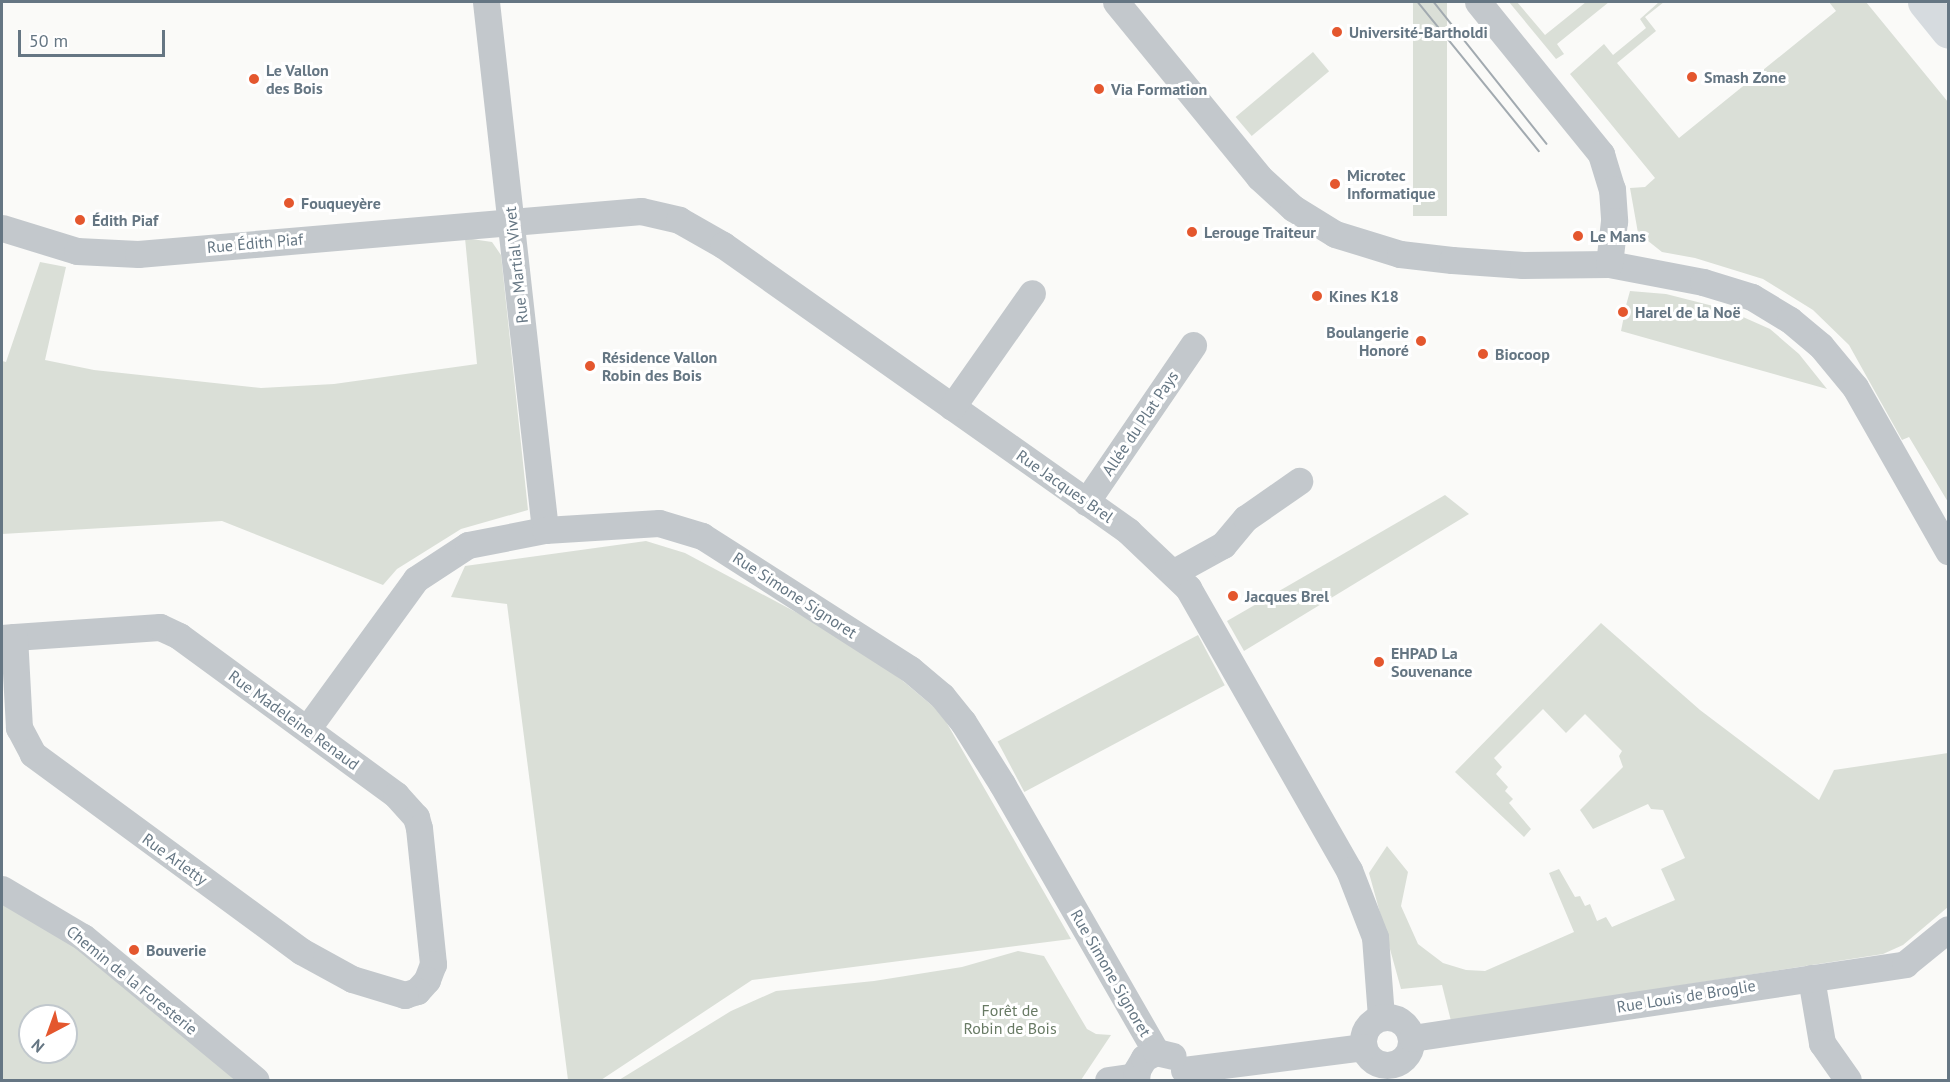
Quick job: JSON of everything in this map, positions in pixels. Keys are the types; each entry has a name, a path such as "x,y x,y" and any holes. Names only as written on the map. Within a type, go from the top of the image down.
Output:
{"main road":[{"path":"1924,2 1948,32"}],"street":[{"name":"Rue Martial Vivet","path":"486,2 545,530"},
{"path":"1116,2 1259,177 1293,208 1335,234 1400,254 1452,260 1524,265 1609,264 1703,282 1752,297 1790,320 1821,346 1855,387 1948,551"},
{"path":"1478,2 1601,154 1612,189 1614,221 1609,264"},
{"name":"Rue Jacques Brel","path":"512,224 612,211 641,211 679,220 723,245 1128,531 1174,572 1188,588 1349,870 1376,937 1381,1017"},
{"name":"Rue Édith Piaf","path":"2,228 78,251 138,254 314,237 512,224"},
{"path":"952,407 1032,293"},
{"name":"Allée du Plat Pays","path":"1086,502 1193,345"},
{"path":"1174,572 1223,545 1246,518 1299,481"},
{"name":"Rue Simone Signoret","path":"307,729 410,586 427,570 468,545 545,530 659,523 702,536 910,669 942,696 963,722 1002,784 1156,1052"},
{"name":"Rue Madeleine Renaud","path":"8,638 160,627 178,636 396,795 416,817 433,964 427,980"},
{"name":"Rue Arletty","path":"8,638 19,728 33,754 301,951 352,979 405,995 417,991 427,980"},
{"name":"Chemin de la Foresterie","path":"2,889 83,937 256,1080"},
{"name":"Rue Louis de Broglie","path":"1412,1038 1905,964 1948,929"},
{"path":"1811,978 1822,1043 1848,1080"},
{"path":"1381,1017 1397,1018 1412,1038 1405,1058 1394,1072 1372,1059 1364,1047 1368,1025 1381,1017"},
{"path":"1108,1080 1136,1078 1139,1063 1156,1052 1171,1054 1185,1075 1364,1047"}],"green space":[{"path":"1413,2 1447,2 1447,216 1413,216"},
{"path":"1509,2 1517,2 1545,35 1586,2 1609,2 1557,44 1564,54 1556,59"},
{"path":"1659,2 1664,2 1645,17 1656,31 1617,63 1679,138 1836,11 1829,2 1866,2 1948,102 1948,502 1909,437 1902,440 1849,345 1813,310 1763,279 1695,258 1662,252 1638,233 1630,188 1645,187 1655,178 1570,74 1604,44 1613,55 1646,28 1640,19"},
{"path":"1313,52 1329,71 1252,136 1236,117"},
{"path":"465,238 492,242 501,255 528,510 461,529 397,569 383,585 222,521 2,534 2,361 6,362 40,262 66,267 45,360 94,370 261,388 334,384 477,364"},
{"path":"1630,291 1666,294 1725,309 1770,329 1799,354 1827,389 1621,331 1624,316 1628,316 1625,309"},
{"path":"1445,495 1469,514 1244,651 1227,621"},
{"path":"646,541 685,553 865,649 941,713 1071,939 752,980 601,1080 568,1080 507,604 451,597 465,566"},
{"path":"1601,623 1700,710 1819,800 1834,770 1948,753 1948,907 1903,945 1883,954 1451,1021 1442,985 1401,989 1369,873 1387,846 1408,872 1401,906 1418,944 1443,963 1466,970 1485,971 1574,932 1549,873 1559,869 1575,897 1580,896 1585,906 1590,904 1597,921 1606,917 1612,927 1675,900 1661,869 1685,858 1663,810 1651,809 1648,804 1593,829 1580,810 1623,767 1619,756 1622,751 1585,714 1566,733 1543,709 1494,758 1502,767 1496,774 1508,787 1505,791 1513,799 1509,803 1531,829 1524,837 1455,772"},
{"path":"1198,635 1225,685 1024,792 998,742"},
{"path":"2,889 256,1080 2,1080"},
{"name":"Forêt de Robin de Bois","path":"1018,951 1044,956 1087,1029 1096,1034 1111,1035 1081,1080 619,1080 731,1011 776,991 874,981 962,967"}],"tram line":[{"path":"1418,2 1539,151"},
{"path":"1434,2 1547,144"}],"place":[{"name":"Université-Bartholdi","path":"1337,32"},
{"name":"Smash Zone","path":"1692,77"},
{"name":"Le Vallon des Bois","path":"254,79"},
{"name":"Via Formation","path":"1099,89"},
{"name":"Microtec Informatique","path":"1335,184"},
{"name":"Fouqueyère","path":"289,203"},
{"name":"Édith Piaf","path":"80,220"},
{"name":"Lerouge Traiteur","path":"1192,232"},
{"name":"Le Mans","path":"1578,236"},
{"name":"Kines K18","path":"1317,296"},
{"name":"Harel de la Noë","path":"1623,312"},
{"name":"Boulangerie Honoré","path":"1421,341"},
{"name":"Biocoop","path":"1483,354"},
{"name":"Résidence Vallon Robin des Bois","path":"590,366"},
{"name":"Jacques Brel","path":"1233,596"},
{"name":"EHPAD La Souvenance","path":"1379,662"},
{"name":"Bouverie","path":"134,950"}]}
